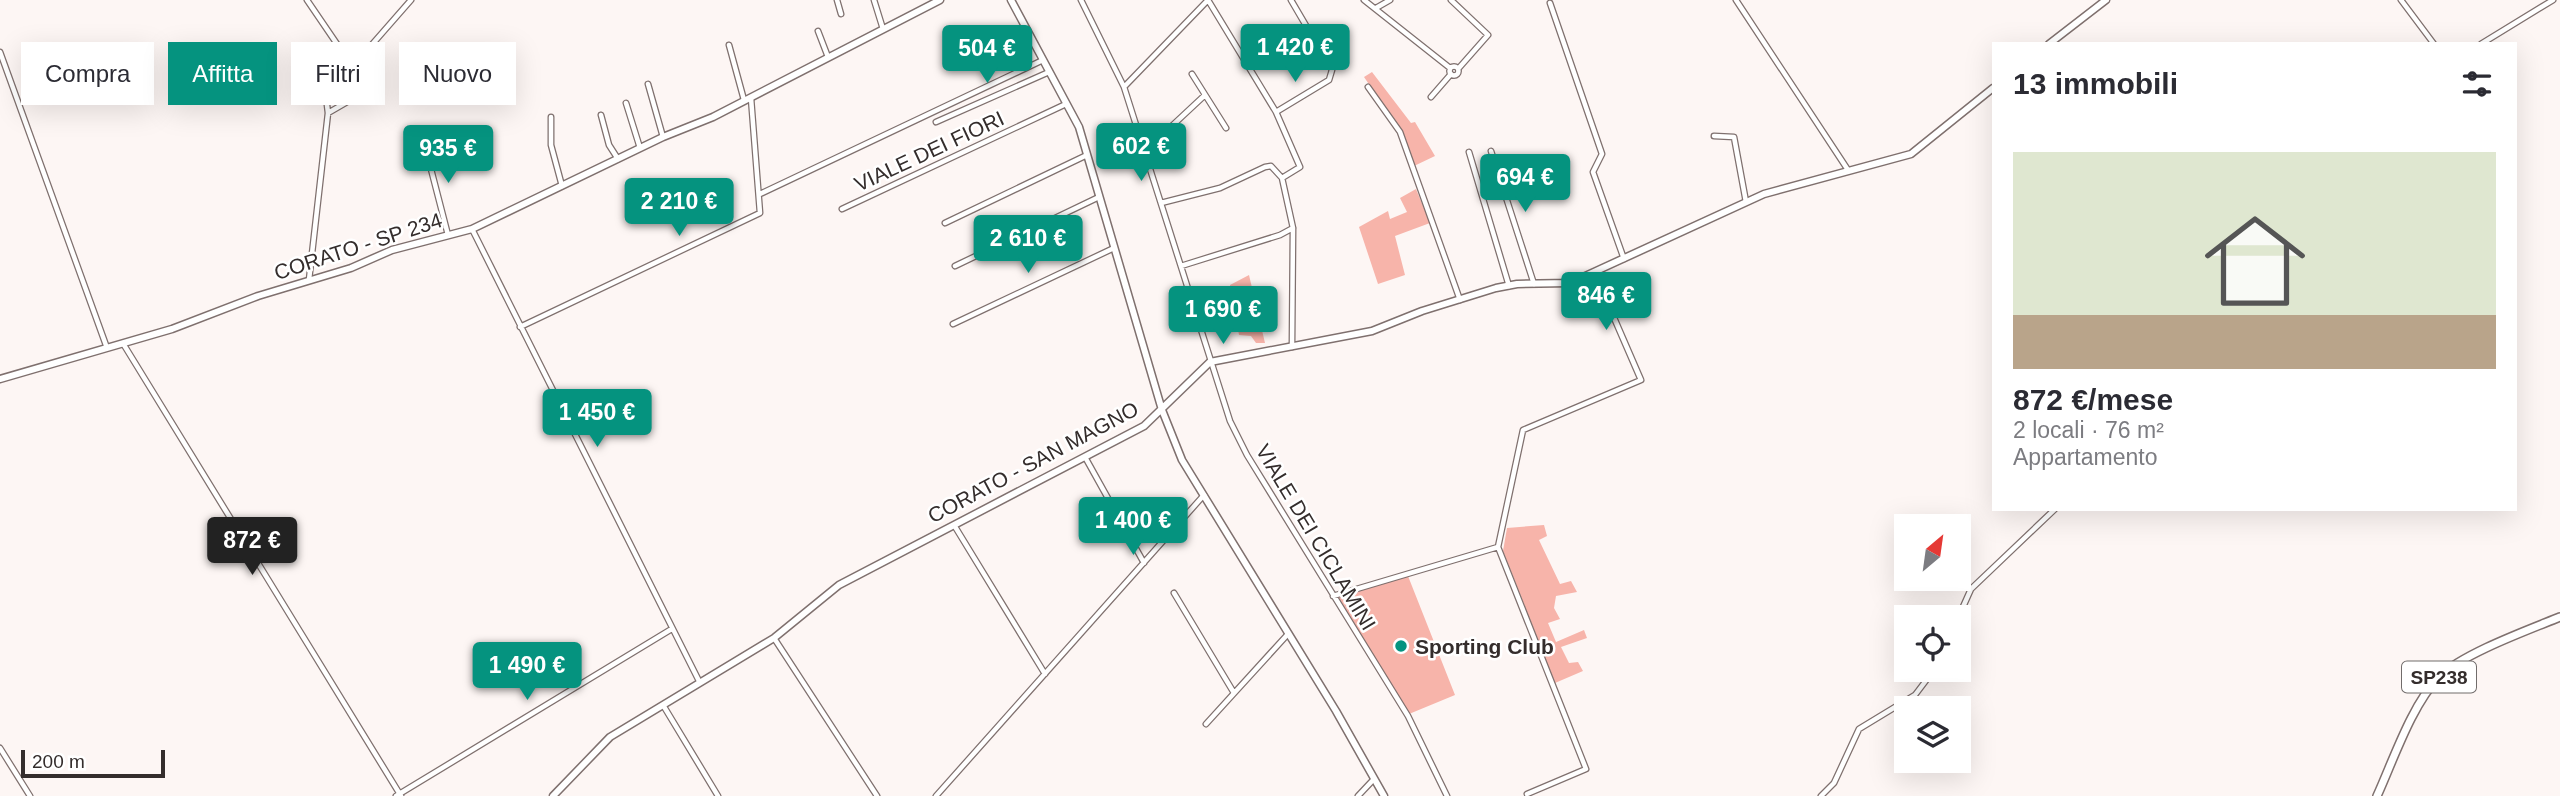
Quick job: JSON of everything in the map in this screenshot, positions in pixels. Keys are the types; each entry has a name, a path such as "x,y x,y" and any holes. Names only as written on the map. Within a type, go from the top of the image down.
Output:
{"main road":[{"name":"CORATO - SP 234","path":"0,379 124,345 258,296 351,268 392,250 472,229 663,137 748,100 940,0"},
{"path":"1011,0 1079,128 1162,410 1182,460 1289,633 1384,796"},
{"path":"2052,42 2106,0"},
{"path":"1210,362 1371,331 1422,311 1509,286 1570,283 1595,274 1746,202 1847,170 1911,154 1992,89"},
{"name":"CORATO - SAN MAGNO","path":"553,796 610,737 774,638 839,585 1144,426 1210,362"},
{"name":"SP238","path":"2376,796 2426,692 2441,674 2484,650 2560,617"}],"street":[{"path":"307,0 336,42"},
{"path":"374,42 411,0"},
{"path":"837,0 841,14"},
{"path":"874,0 883,30"},
{"name":"VIALE DEI CICLAMINI","path":"1081,0 1124,87 1230,421 1247,455 1408,716 1447,796"},
{"path":"1124,87 1208,0 1276,112 1300,167 1282,178"},
{"path":"1276,112 1329,80 1332,70 1291,0"},
{"path":"1364,0 1457,75 1458,69 1488,35 1454,1"},
{"path":"1376,8 1390,0"},
{"path":"1736,0 1847,170"},
{"path":"2401,0 2432,42"},
{"path":"2484,42 2553,0"},
{"path":"1550,3 1602,154 1593,172 1624,260"},
{"path":"818,31 829,58"},
{"path":"520,327 760,213 748,100 729,46"},
{"path":"0,52 107,349"},
{"path":"760,194 1043,60"},
{"path":"1431,97 1451,71"},
{"path":"936,122 1049,72"},
{"path":"1192,74 1226,128"},
{"path":"648,84 663,137"},
{"path":"1368,87 1400,132 1460,300"},
{"path":"1144,151 1205,95"},
{"path":"626,103 640,149"},
{"name":"VIALE DEI FIORI","path":"842,209 1066,104"},
{"path":"309,282 327,105"},
{"path":"328,113 342,105"},
{"path":"601,115 609,145 618,159"},
{"path":"551,117 551,145 562,186"},
{"path":"1714,136 1734,137 1746,202"},
{"path":"424,142 448,235"},
{"path":"1492,151 1534,285"},
{"path":"1469,152 1509,286"},
{"path":"945,223 1087,155"},
{"path":"1161,203 1220,188 1271,166 1282,178 1293,228 1293,347"},
{"path":"955,265 1099,197"},
{"path":"1181,266 1280,235 1293,228"},
{"path":"472,229 600,483 670,630 699,681"},
{"path":"953,324 1115,248"},
{"path":"1527,794 1586,769 1498,547 1522,430 1641,380 1595,274"},
{"path":"124,345 399,795 670,630"},
{"path":"1084,456 1144,563"},
{"path":"936,796 1204,495"},
{"path":"1964,605 1971,589 2054,511"},
{"path":"954,525 1045,674"},
{"path":"1333,596 1498,547"},
{"path":"1174,593 1234,693"},
{"path":"1206,724 1289,633"},
{"path":"774,638 877,796"},
{"path":"1821,796 1834,783 1859,729 1915,695 1925,682"},
{"path":"663,704 718,796"},
{"path":"0,747 30,796"},
{"path":"1358,796 1374,778"}],"shaded area":[{"path":"1372,72 1411,123 1415,122 1435,156 1414,166 1401,131 1364,77"},
{"path":"1416,189 1430,223 1395,236 1405,275 1378,284 1359,227 1388,211 1390,219 1407,212 1400,198"},
{"path":"1249,275 1265,343 1256,343 1251,336 1239,335 1230,285"},
{"path":"1544,525 1547,536 1539,540 1560,584 1571,581 1577,592 1556,596 1554,608 1560,619 1548,623 1556,642 1584,630 1587,638 1561,647 1569,663 1578,662 1583,671 1555,683 1503,551 1507,528"},
{"name":"Sporting Club","path":"1408,576 1455,695 1409,714 1336,597"}],"place":[{"name":"Sporting Club","path":"1401,646"}]}
